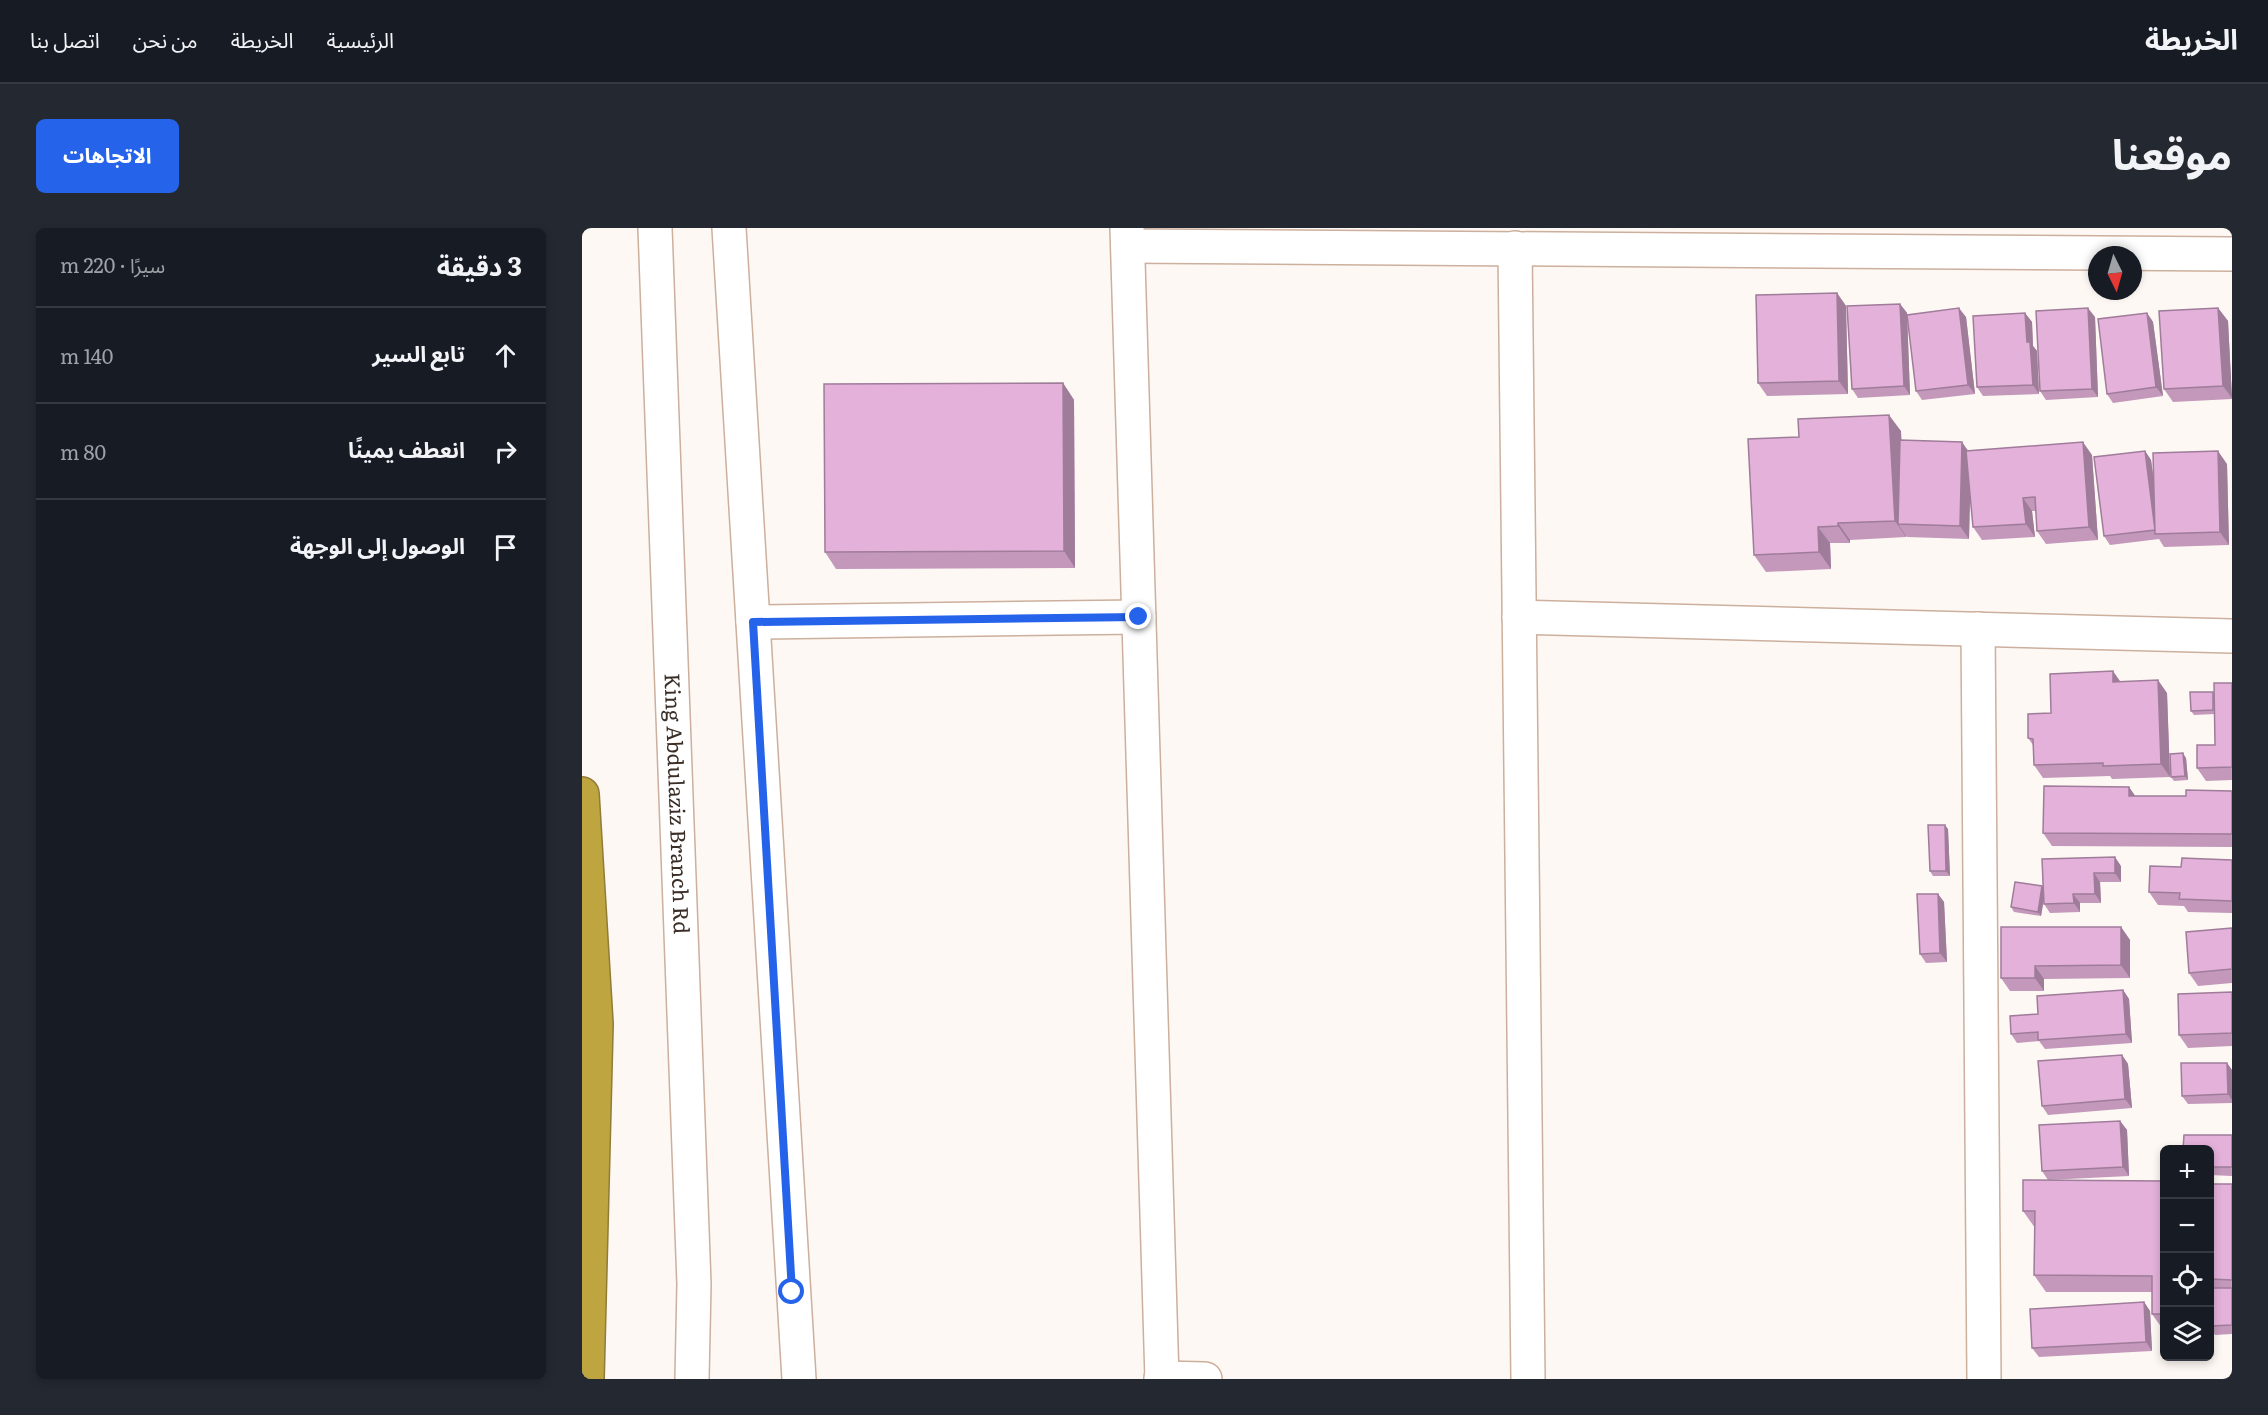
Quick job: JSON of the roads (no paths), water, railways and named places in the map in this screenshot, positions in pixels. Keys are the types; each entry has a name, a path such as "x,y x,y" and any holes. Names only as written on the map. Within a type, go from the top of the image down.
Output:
{"highway":[{"path":"582,794 596,1024 587,1379"}],"street":[{"name":"King Abdulaziz Branch Rd","path":"654,228 694,1284 692,1379"},
{"path":"729,228 798,1379"},
{"path":"1205,1379 1161,1378 1127,237 1515,248 1928,240 2232,254"},
{"path":"1515,248 1528,1379"},
{"path":"753,622 1139,617"},
{"path":"1519,617 2232,636"},
{"path":"1978,629 1984,1379"}]}
